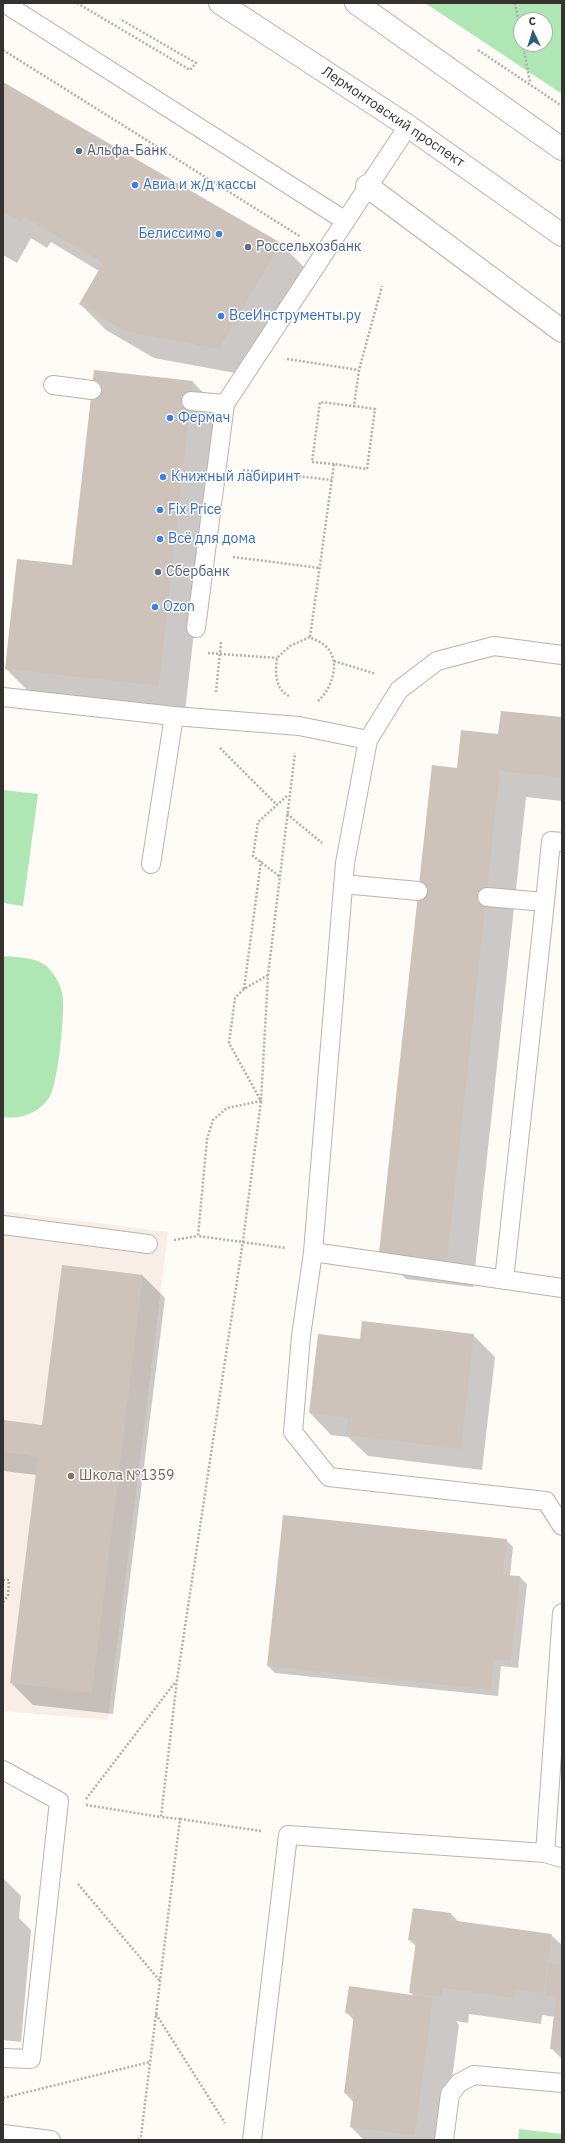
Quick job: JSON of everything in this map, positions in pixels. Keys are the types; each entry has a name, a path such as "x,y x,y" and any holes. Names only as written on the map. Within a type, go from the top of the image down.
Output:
{"main road":[{"name":"Лермонтовский проспект","path":"220,3 408,126 562,235"},
{"path":"362,5 562,150"},
{"path":"367,186 562,331"}],"lane":[{"path":"4,3 344,220"},
{"path":"196,628 225,404 344,220 408,126"},
{"path":"53,386 92,390"},
{"path":"191,401 225,404"},
{"path":"562,655 494,646 437,662 399,690 368,740 345,863 312,1252 301,1336 293,1432 329,1477 546,1501 562,1526"},
{"path":"3,697 174,716 299,726 368,740"},
{"path":"151,864 174,716"},
{"path":"504,1280 551,841 562,842"},
{"path":"343,884 418,891"},
{"path":"487,897 545,902"},
{"path":"3,1225 148,1244"},
{"path":"312,1252 562,1288"},
{"path":"252,2140 288,1835 554,1855 562,1613"},
{"path":"3,1770 59,1802 30,2060 3,2058"},
{"path":"444,2140 450,2094 459,2083 474,2075 562,2083"},
{"path":"3,2134 51,2140"}],"path":[{"path":"77,3 190,70 196,63 120,19"},
{"path":"471,46 562,106"},
{"path":"3,50 324,251"},
{"path":"524,52 530,84"},
{"path":"354,406 359,370 382,286"},
{"path":"280,358 359,370"},
{"path":"320,402 375,409 367,469 334,464 312,462 320,402"},
{"path":"241,477 243,462"},
{"path":"310,637 334,464"},
{"path":"242,470 332,480"},
{"path":"229,557 320,568"},
{"path":"196,628 196,643 208,653 277,658"},
{"path":"310,637 325,645 334,661 331,684 319,700 301,703 284,694 275,676 277,658 290,646 310,637"},
{"path":"221,639 211,739 276,804"},
{"path":"334,661 384,677 399,690"},
{"path":"161,1817 177,1680 243,1241 261,1101 268,975 288,795 299,726 301,703"},
{"path":"280,876 253,856 258,822 276,804 288,795"},
{"path":"287,813 345,863"},
{"path":"244,989 261,861"},
{"path":"261,1101 229,1043 235,998 244,989 268,975"},
{"path":"261,1101 227,1108 213,1120 206,1139 198,1236 243,1241 312,1252"},
{"path":"3,1580 9,1580 8,1596 3,1602"},
{"path":"177,1680 82,1804 288,1835"},
{"path":"138,2140 141,2136 180,1819"},
{"path":"54,1854 160,1982"},
{"path":"156,2014 228,2127"},
{"path":"3,2098 150,2062"}],"shaded area":[{"name":"Школа №1359","path":"3,1211 168,1232 108,1720 3,1711"}],"green space":[{"path":"425,3 562,3 562,94"},
{"path":"3,790 38,794 23,906 3,903"},
{"path":"3,956 36,960 45,965 51,970 58,981 63,1001 62,1029 56,1077 50,1096 46,1102 30,1114 10,1118 3,1117"},
{"path":"519,2129 562,2134 562,2140 518,2140"}],"building":[{"path":"3,82 281,243 219,349 127,332 79,304 103,263 24,217 21,222 5,213 3,216"},
{"path":"94,370 193,381 159,686 5,669 17,559 72,565"},
{"path":"501,711 562,717 562,778 500,771 447,1261 379,1253 432,765 457,768 461,730 498,734"},
{"name":"Школа №1359","path":"62,1265 143,1275 92,1693 10,1683 38,1457 3,1452 3,1420 42,1425"},
{"path":"362,1321 474,1334 461,1449 346,1435 348,1418 309,1413 318,1334 360,1339"},
{"path":"283,1515 507,1539 503,1575 520,1576 511,1661 494,1659 491,1690 267,1666"},
{"path":"413,1908 451,1913 450,1920 552,1934 544,1993 516,1990 514,1998 443,1988 442,1997 409,1993 416,1941 408,1940"},
{"path":"549,1962 562,1964 562,2050 550,2049 556,1997 545,1996"},
{"path":"349,1986 433,1998 415,2136 350,2127 354,2095 344,2093 354,2014 345,2013"}],"place":[{"name":"Альфа-Банк","path":"79,151"},
{"name":"Авиа и ж/д кассы","path":"135,185"},
{"name":"Белиссимо","path":"219,234"},
{"name":"Россельхозбанк","path":"248,247"},
{"name":"ВсеИнструменты.ру","path":"221,316"},
{"name":"Фермач","path":"170,418"},
{"name":"Книжный лабиринт","path":"163,477"},
{"name":"Fix Price","path":"160,510"},
{"name":"Всё для дома","path":"160,539"},
{"name":"Сбербанк","path":"158,572"},
{"name":"Ozon","path":"155,607"},
{"name":"Школа №1359","path":"71,1476"}]}
